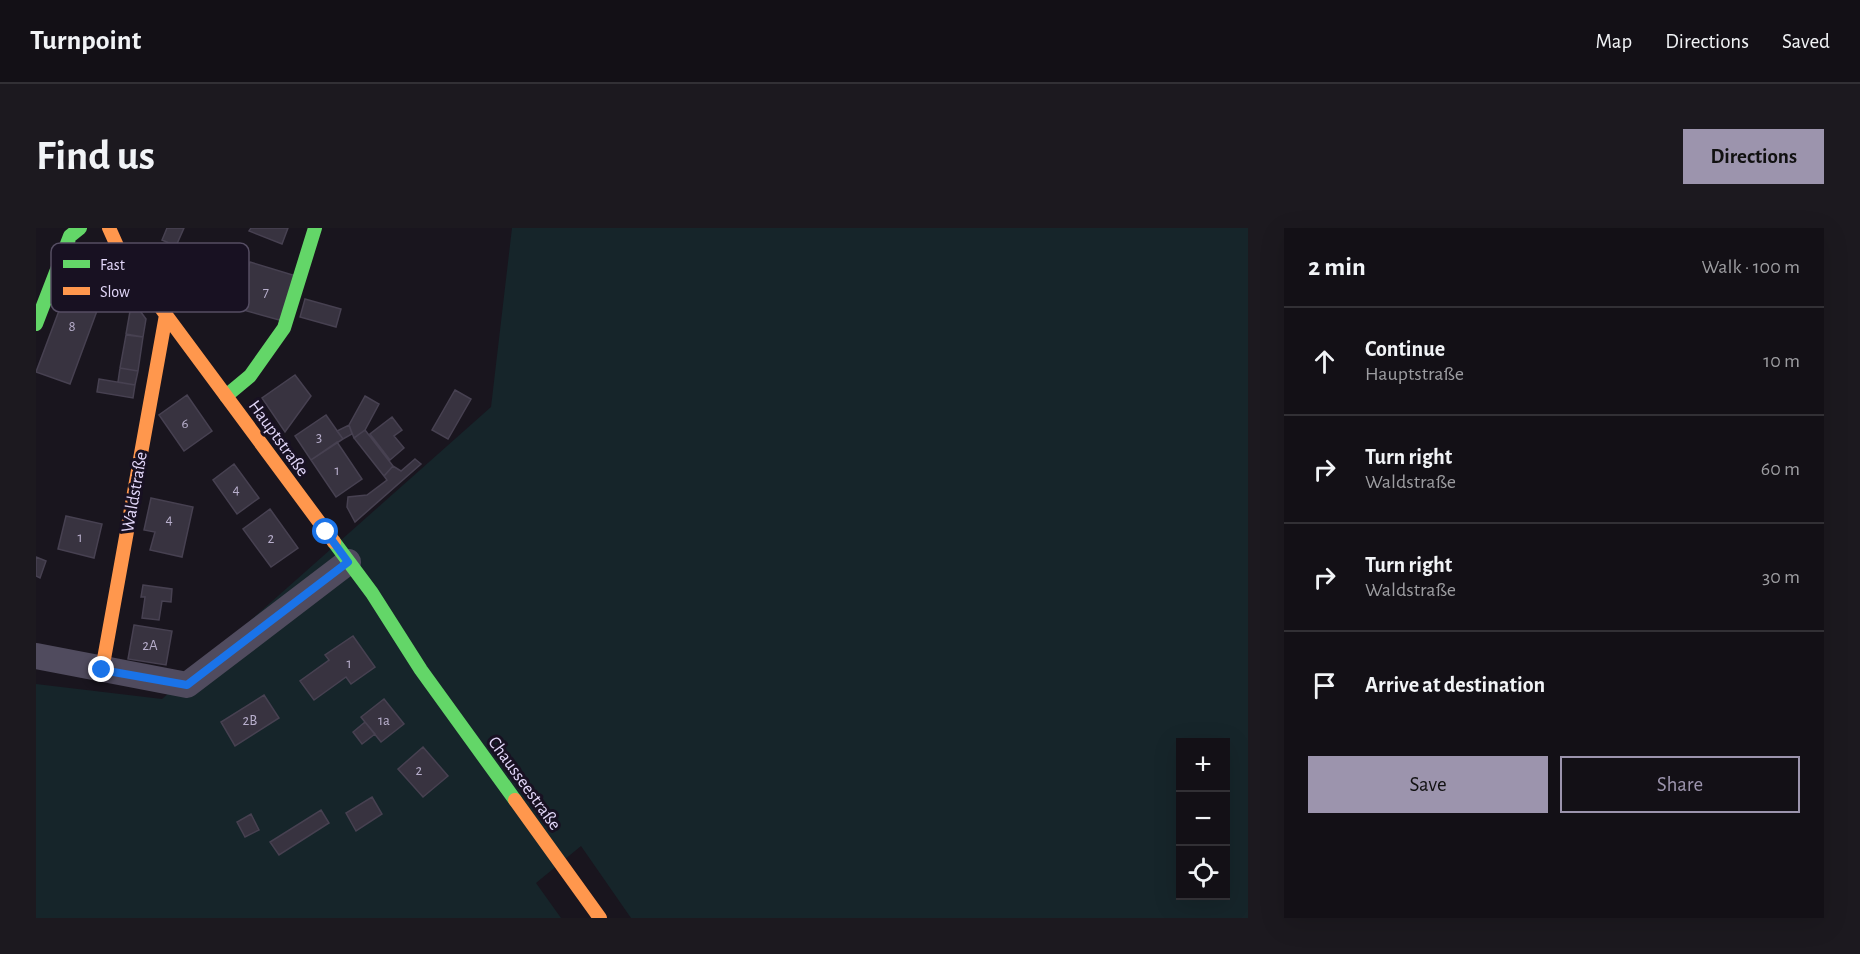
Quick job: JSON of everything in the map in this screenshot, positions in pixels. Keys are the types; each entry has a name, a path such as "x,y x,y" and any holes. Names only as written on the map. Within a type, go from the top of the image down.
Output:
{"main road":[{"path":"67,243 70,236 80,228"},
{"name":"Hauptstraße","path":"109,228 116,243"},
{"path":"226,396 250,376 284,328 315,228"},
{"path":"36,324 51,285"},
{"name":"Hauptstraße","path":"164,312 372,593 421,670"},
{"name":"Waldstraße","path":"102,670 166,315"},
{"name":"Chausseestraße","path":"421,670 600,918"}],"street":[{"path":"36,656 187,685 348,562"}],"shaded area":[{"path":"512,228 1248,228 1248,918 631,918 581,846 536,883 561,918 36,918 36,684 162,699 491,407"}],"building":[{"path":"167,228 184,228 177,243 162,240"},
{"path":"251,228 288,228 282,244 249,231"},
{"path":"250,262 296,276 283,321 249,312"},
{"path":"305,299 341,309 336,327 300,317"},
{"path":"58,312 97,312 70,384 36,372"},
{"path":"130,312 141,312 146,319 143,337 126,334"},
{"path":"126,335 143,337 138,371 120,368"},
{"path":"120,368 138,371 135,385 118,382"},
{"path":"295,375 311,396 285,432 262,398"},
{"path":"99,379 135,385 133,398 97,392"},
{"path":"455,390 471,399 448,439 432,430"},
{"path":"187,395 212,431 184,451 159,415"},
{"path":"365,396 379,404 365,430 354,438 349,425"},
{"path":"326,415 343,439 311,460 295,436"},
{"path":"392,417 402,430 394,436 404,448 390,460 370,434"},
{"path":"349,425 352,434 343,439 337,431"},
{"path":"365,430 393,466 384,476 354,438"},
{"path":"337,442 362,479 336,497 311,460"},
{"path":"415,459 421,464 355,522 347,507 348,497 367,495 387,480 384,476 393,466 401,471"},
{"path":"234,464 259,498 237,514 213,480"},
{"path":"151,498 193,507 182,557 150,550 155,532 144,530"},
{"path":"270,509 298,548 271,567 243,529"},
{"path":"66,516 102,524 94,558 58,549"},
{"path":"36,557 46,561 40,578 36,576"},
{"path":"143,585 172,589 171,602 162,601 159,620 142,618 145,597 141,597"},
{"path":"134,625 172,631 166,665 128,659"},
{"path":"353,636 375,667 351,684 346,677 314,700 300,681 329,660 325,655"},
{"path":"264,695 279,718 235,746 221,722"},
{"path":"384,699 404,724 381,742 361,717"},
{"path":"365,722 375,734 362,744 353,732"},
{"path":"423,747 448,776 423,797 398,769"},
{"path":"372,797 382,814 356,831 346,813"},
{"path":"321,810 329,823 279,855 270,842"},
{"path":"251,814 259,830 245,837 237,822"}],"traffic: fast":[{"path":"67,243 70,236 80,228"},
{"path":"226,396 250,376 284,328 315,228"},
{"path":"36,324 51,285"},
{"path":"334,542 372,593 421,670 515,800"}],"traffic: slow":[{"path":"109,228 116,243"},
{"path":"164,312 334,542"},
{"path":"102,670 166,315"},
{"path":"515,800 600,918"}],"route":[{"path":"102,670 187,685 348,562 326,532"}]}
